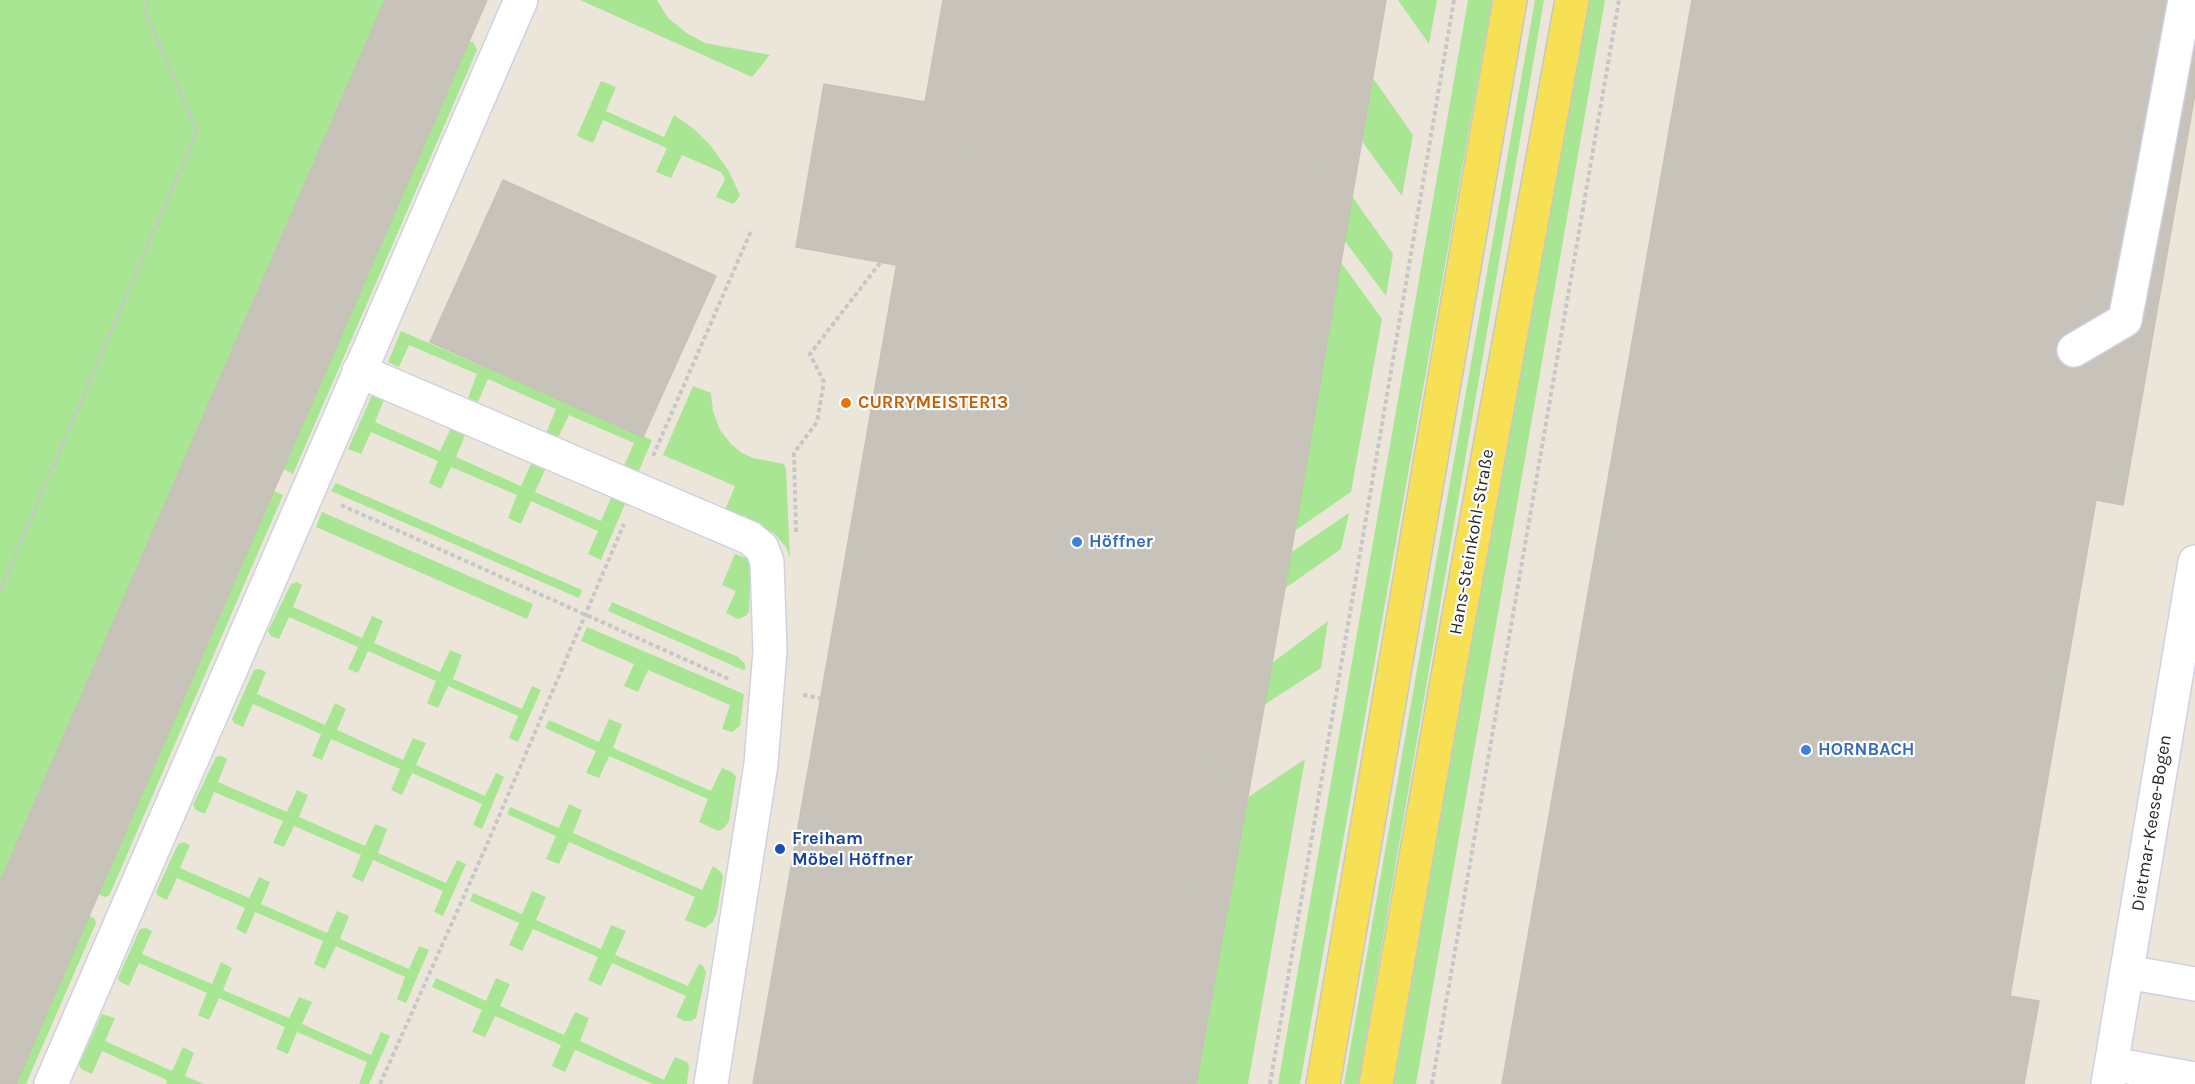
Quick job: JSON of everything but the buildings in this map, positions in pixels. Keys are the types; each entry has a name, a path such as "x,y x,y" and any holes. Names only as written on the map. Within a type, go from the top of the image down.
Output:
{"main road":[{"path":"1323,1084 1510,0"},
{"name":"Hans-Steinkohl-Straße","path":"1376,1084 1572,0"}],"street":[{"path":"51,1084 521,0"},
{"path":"2074,350 2124,320 2185,0"},
{"path":"359,371 750,538 762,548 767,562 770,651 761,764 711,1084"},
{"name":"Dietmar-Keese-Bogen","path":"2110,1074 2195,562"},
{"path":"2127,972 2195,984"},
{"path":"2110,1074 2195,1079"}],"path":[{"path":"0,591 197,131 145,11 149,0"},
{"path":"1270,1084 1454,0"},
{"path":"1432,1084 1619,0"},
{"path":"380,1084 751,231"},
{"path":"796,533 794,453 818,422 824,381 810,354 880,263"},
{"path":"308,490 737,683 820,698"}],"green space":[{"path":"0,0 385,0 0,882"},
{"path":"580,0 657,0 668,18 688,34 705,43 770,55 752,77"},
{"path":"1398,0 1437,0 1429,44"},
{"path":"1468,0 1492,0 1300,1084 1278,1084"},
{"path":"1535,0 1544,0 1358,1084 1344,1084"},
{"path":"1584,0 1605,0 1416,1084 1394,1084"},
{"path":"469,41 473,42 477,50 293,474 283,469"},
{"path":"1373,78 1413,135 1402,196 1361,140"},
{"path":"601,81 616,87 606,111 664,137 674,115 694,129 711,146 728,170 740,195 737,200 733,204 716,197 725,179 721,172 682,155 671,178 656,172 667,148 603,120 593,143 577,136"},
{"path":"1351,195 1393,254 1386,296 1344,240"},
{"path":"1340,261 1382,319 1351,492 1293,532"},
{"path":"401,331 652,440 638,473 624,466 634,443 569,415 558,438 546,433 556,409 488,379 478,402 468,398 477,374 409,345 399,367 388,362"},
{"path":"693,386 711,393 713,411 720,430 731,444 753,458 784,464 790,558 786,547 774,533 725,510 735,486 663,455"},
{"path":"372,395 384,400 375,422 440,451 451,428 465,435 456,457 521,486 531,464 545,470 535,492 601,521 611,498 625,504 601,560 588,554 598,531 531,501 521,524 508,518 517,495 451,467 441,489 429,483 438,461 371,432 361,454 348,449"},
{"path":"336,483 582,590 579,598 331,491"},
{"path":"274,491 283,495 109,896 105,897 99,894"},
{"path":"322,512 533,604 527,619 316,527"},
{"path":"1349,513 1341,549 1284,589 1290,553"},
{"path":"735,554 751,560 749,611 746,616 738,619 726,613 736,591 722,585"},
{"path":"297,582 302,585 293,607 362,638 372,616 383,621 374,643 440,672 450,650 462,655 453,679 522,709 532,686 541,690 518,742 509,738 518,716 448,686 438,708 427,703 436,681 368,651 358,673 348,669 358,647 289,617 279,639 271,636 268,631 291,584"},
{"path":"612,602 738,657 745,664 745,670 608,611"},
{"path":"1328,621 1321,668 1264,705 1272,663"},
{"path":"587,627 744,694 740,726 732,732 722,729 730,705 648,670 638,692 624,686 634,664 581,641"},
{"path":"260,669 266,672 257,694 325,725 335,703 346,709 337,730 403,760 413,738 426,743 416,765 485,796 496,773 504,777 482,829 473,825 482,804 412,773 402,795 391,790 400,769 331,739 322,760 312,756 321,734 253,704 243,727 234,723 232,719 254,670"},
{"path":"609,719 622,724 613,748 711,791 722,768 732,772 736,777 729,821 724,828 718,831 699,822 708,799 609,756 599,778 586,773 596,751 545,728 549,720 599,742"},
{"path":"222,756 227,759 218,782 287,812 297,790 308,795 299,817 365,846 375,824 387,829 378,853 446,883 457,860 466,864 443,916 434,912 443,891 373,860 363,882 352,877 361,855 294,826 284,847 273,843 283,821 214,792 205,814 196,810 193,805 216,757"},
{"path":"1305,759 1248,1084 1196,1084 1247,798"},
{"path":"569,804 582,810 573,833 702,890 713,866 721,872 723,877 713,922 705,928 685,920 695,897 569,842 559,864 546,859 556,836 507,814 510,807 559,828"},
{"path":"184,842 190,845 180,868 249,898 259,877 270,882 261,904 327,933 337,911 349,916 340,939 409,969 419,946 429,950 406,1003 397,999 405,977 336,946 325,969 314,964 323,941 255,912 246,934 236,929 245,908 177,878 167,900 158,896 156,892 178,844"},
{"path":"532,891 546,897 536,920 601,949 611,925 626,931 615,955 688,986 699,964 703,966 706,972 696,1018 684,1021 676,1017 686,996 612,963 601,986 588,980 598,957 533,929 522,951 509,945 519,923 470,901 473,893 522,914"},
{"path":"89,916 94,918 96,923 26,1084 16,1084"},
{"path":"146,928 152,931 142,954 212,984 221,962 232,968 223,990 289,1018 299,997 312,1002 302,1024 371,1055 381,1032 390,1036 369,1084 359,1084 367,1062 297,1032 288,1054 276,1049 285,1027 219,998 209,1020 198,1015 207,993 139,963 129,986 120,982 118,978 140,929"},
{"path":"436,978 486,1001 496,978 510,984 500,1006 564,1035 575,1012 589,1018 580,1041 664,1080 675,1057 687,1062 689,1066 687,1084 653,1084 575,1050 565,1072 552,1066 561,1045 495,1016 485,1037 472,1032 482,1010 432,987"},
{"path":"102,1014 115,1018 105,1041 172,1071 183,1047 194,1053 185,1076 204,1084 166,1084 167,1080 102,1051 92,1074 81,1069 79,1064"}],"place":[{"name":"CURRYMEISTER13","path":"846,403"},
{"name":"Höffner","path":"1077,542"},
{"name":"HORNBACH","path":"1806,750"},
{"name":"Freiham Möbel Höffner","path":"780,849"}]}
